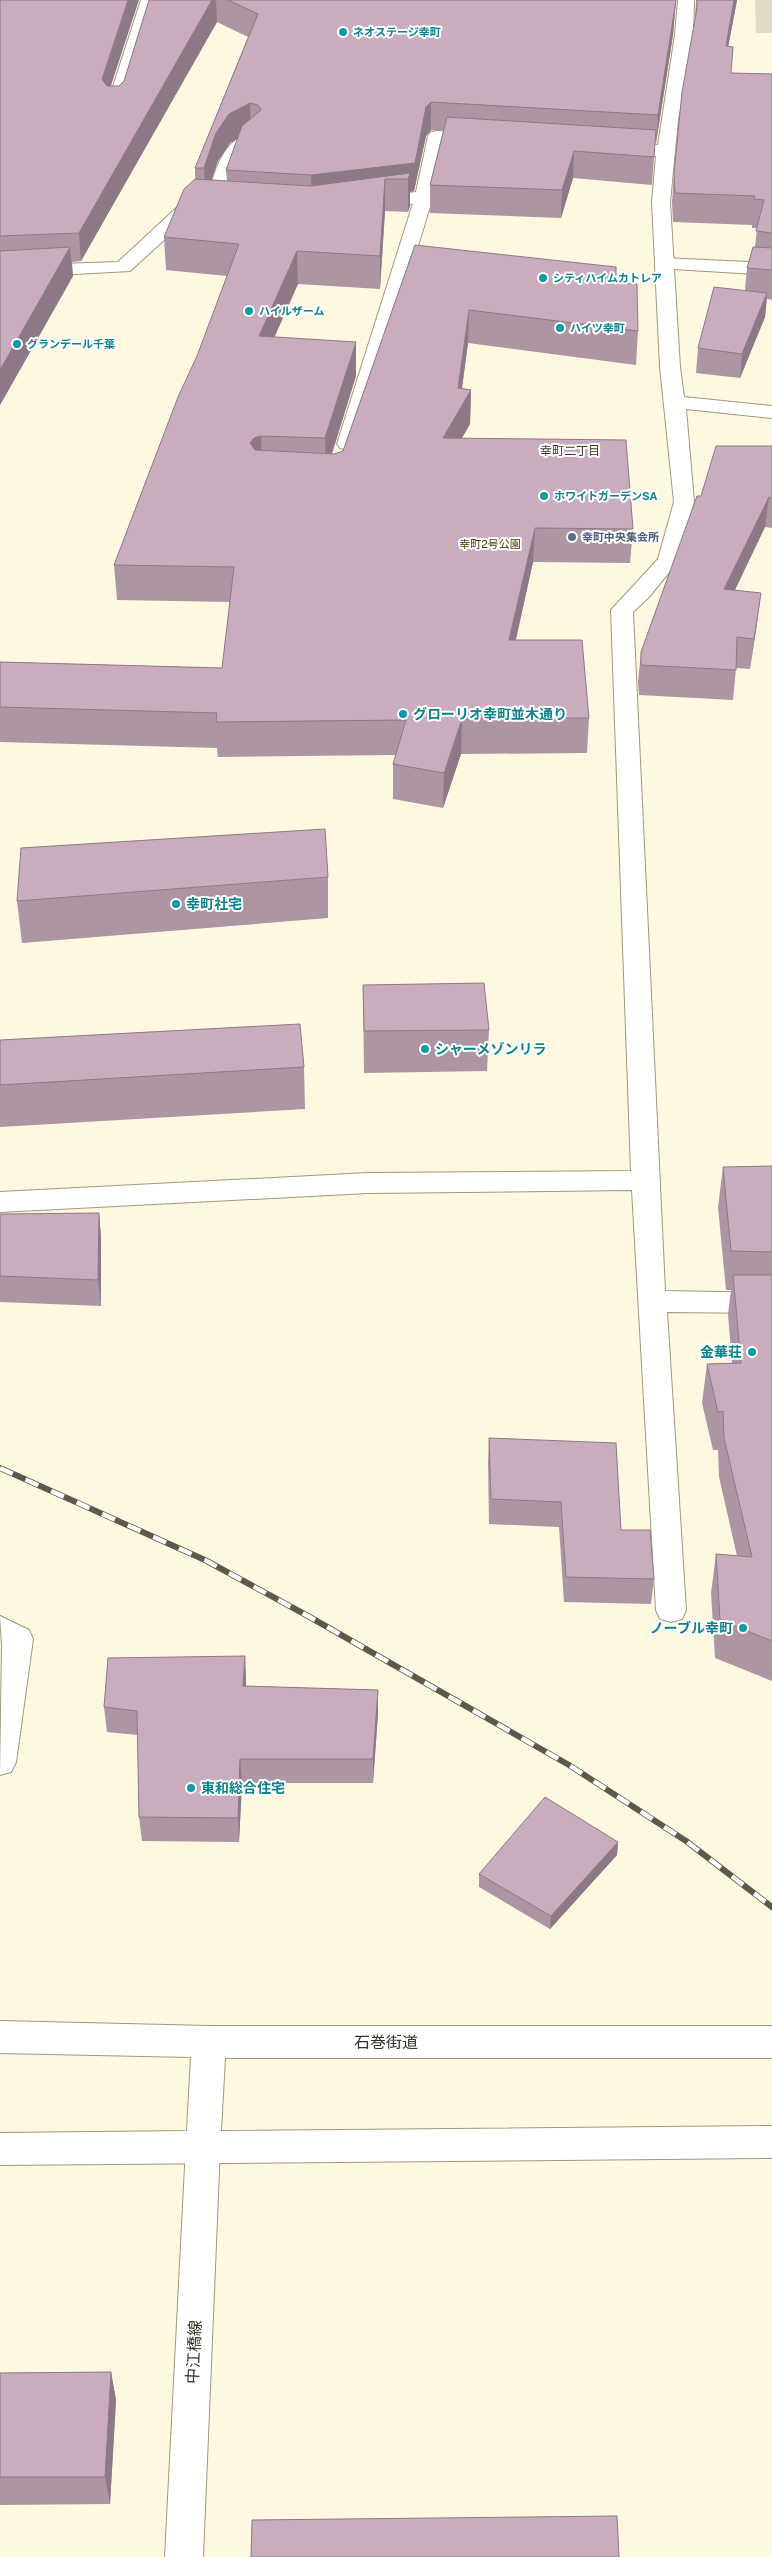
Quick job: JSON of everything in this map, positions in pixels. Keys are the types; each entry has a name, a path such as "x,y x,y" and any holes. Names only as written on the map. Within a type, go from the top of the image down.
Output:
{"street":[{"path":"115,108 149,0"},
{"path":"671,1610 645,1180 622,610 641,592 668,560 684,502 676,402 670,367 669,315 661,202 665,151 684,35 686,0"},
{"path":"341,461 424,197 437,136 496,139"},
{"path":"214,205 233,150 251,138"},
{"path":"602,146 665,151"},
{"path":"359,205 424,197"},
{"path":"0,272 123,267 192,204 234,206"},
{"path":"664,264 772,269"},
{"path":"676,402 772,412"},
{"path":"0,1202 368,1183 645,1180"},
{"path":"652,1301 772,1303"},
{"path":"0,1762 6,1636"},
{"name":"石巻街道","path":"0,2037 210,2042 772,2042"},
{"name":"中江橋線","path":"184,2557 203,2147 210,2042"},
{"path":"0,2149 772,2142"}],"shaded area":[{"path":"755,0 772,0 772,33 756,33"}],"building":[{"path":"0,0 128,0 102,79 107,86 119,86 124,81 149,0 212,0 79,233 0,236"},
{"path":"228,0 676,0 658,115 431,102 426,107 415,163 311,175 226,170 242,126 261,110 258,105 250,103 229,114 216,133 204,168 195,168 258,14"},
{"path":"697,0 734,0 726,46 733,47 731,73 772,74 772,233 756,231 764,200 754,199 755,196 675,193 674,174 682,92"},
{"path":"447,117 656,130 654,157 574,151 562,190 430,185"},
{"path":"410,173 408,179 385,179 380,256 297,251 259,336 356,342 325,438 261,436 254,438 250,443 255,450 334,454 343,451 415,245 616,267 616,283 637,284 638,331 469,310 458,388 471,390 443,438 626,440 633,529 535,528 509,640 582,640 589,718 462,719 444,773 393,764 406,720 216,722 217,713 0,707 0,662 222,668 234,567 114,565 178,397 197,356 239,244 164,237 184,189 195,179 311,186"},
{"path":"70,247 0,370 0,251"},
{"path":"753,247 772,248 772,270 747,268"},
{"path":"714,287 767,293 742,354 698,348"},
{"path":"716,446 772,446 772,498 769,497 724,589 761,593 754,639 737,637 736,670 641,665 641,652 697,496 701,496"},
{"path":"325,829 328,877 17,901 21,848"},
{"path":"484,983 489,1030 364,1031 363,985"},
{"path":"300,1024 304,1067 0,1085 0,1040"},
{"path":"772,1166 772,1252 731,1251 723,1167"},
{"path":"99,1213 98,1280 0,1276 0,1214"},
{"path":"733,1275 772,1275 772,1641 720,1620 716,1554 752,1557 724,1438 723,1411 718,1412 707,1364 741,1363"},
{"path":"489,1438 616,1443 621,1530 650,1530 654,1579 566,1577 561,1502 491,1499"},
{"path":"245,1656 243,1686 378,1690 373,1759 240,1759 238,1818 139,1817 137,1711 104,1707 108,1658"},
{"path":"545,1797 618,1842 551,1916 479,1874"},
{"path":"111,2372 105,2477 0,2477 0,2373"},
{"path":"617,2516 619,2557 251,2557 252,2520"}],"railway":[{"path":"0,1468 205,1560 308,1616 569,1765 686,1841 772,1907"}],"place":[{"name":"ネオステージ幸町","path":"343,32"},
{"name":"シティハイムカトレア","path":"543,278"},
{"name":"ハイルザーム","path":"249,311"},
{"name":"ハイツ幸町","path":"560,328"},
{"name":"グランデール千葉","path":"17,344"},
{"name":"ホワイトガーデンSA","path":"544,496"},
{"name":"幸町中央集会所","path":"572,537"},
{"name":"グローリオ幸町並木通り","path":"403,714"},
{"name":"幸町社宅","path":"176,904"},
{"name":"シャーメゾンリラ","path":"425,1049"},
{"name":"金華荘","path":"752,1352"},
{"name":"ノーブル幸町","path":"743,1628"},
{"name":"東和総合住宅","path":"191,1788"}],"district":[{"name":"幸町二丁目","path":"570,451"}],"park label":[{"name":"幸町2号公園","path":"490,544"}]}
